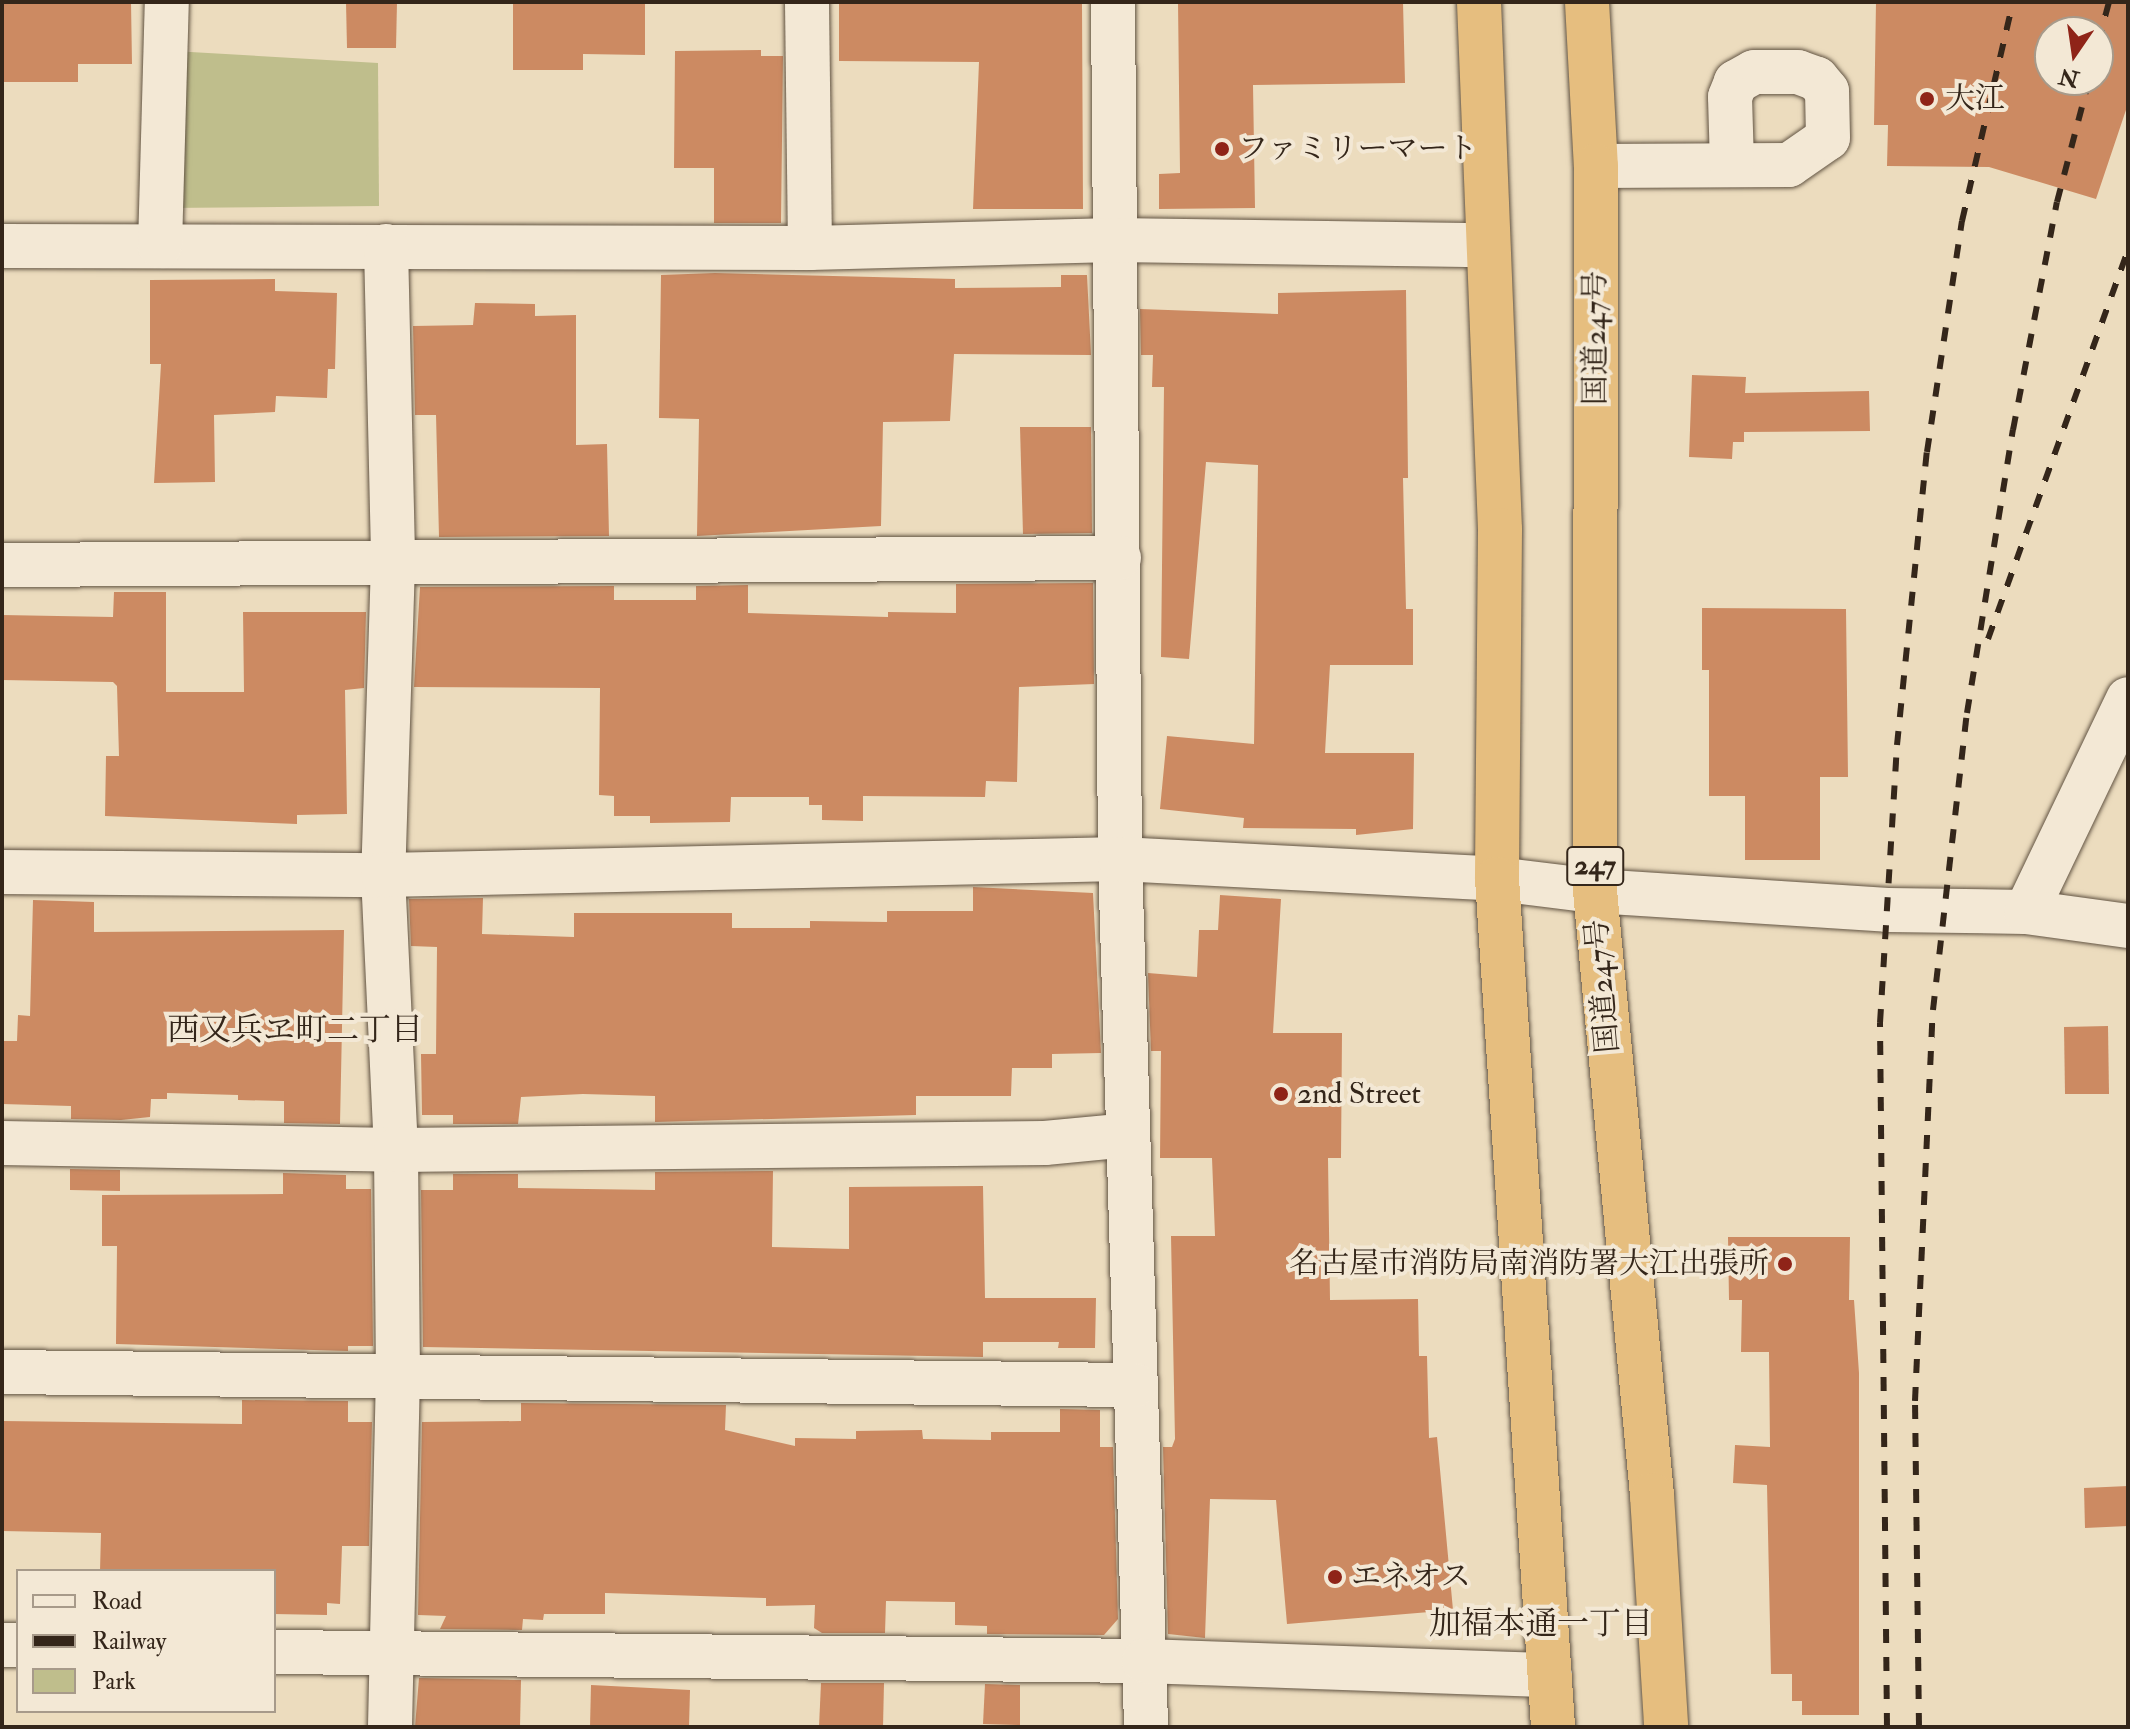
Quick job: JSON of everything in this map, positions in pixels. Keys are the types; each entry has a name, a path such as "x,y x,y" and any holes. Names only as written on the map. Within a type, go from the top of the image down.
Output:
{"highway":[{"path":"1479,2 1485,245 1500,530 1497,879 1553,1727"},
{"name":"国道247号","path":"1587,2 1596,166 1595,891 1652,1495 1666,1727"}],"street":[{"path":"160,246 167,2"},
{"path":"807,2 810,248"},
{"path":"1113,2 1120,859 1146,1727"},
{"path":"1596,166 1732,165"},
{"path":"2,246 810,248 1114,240 1485,245"},
{"path":"386,246 393,563 383,875 396,1150 398,1374 390,1727"},
{"path":"2,565 1119,558"},
{"path":"2026,912 2128,699"},
{"path":"2,872 383,875 1120,859 1497,879 1595,891 1887,910 2026,912 2128,926"},
{"path":"2,1143 396,1150 1045,1143 1128,1135"},
{"path":"2,1372 398,1374 1135,1385"},
{"path":"276,1652 1144,1661 1550,1675"}],"green space":[{"path":"173,51 378,63 379,206 166,208"}],"building":[{"path":"2,2 131,2 132,64 78,64 78,82 2,82"},
{"path":"346,2 397,2 396,48 347,48"},
{"path":"513,2 645,2 645,55 583,54 583,70 513,70"},
{"path":"839,2 1082,2 1083,209 973,209 979,62 839,61"},
{"path":"1178,2 1403,2 1405,83 1253,85 1255,208 1159,209 1159,174 1180,173"},
{"path":"1876,2 2128,2 2128,104 2096,199 1989,167 1887,166 1888,125 1874,125"},
{"path":"761,50 761,56 783,56 781,223 714,223 714,168 674,168 675,51"},
{"path":"715,273 955,279 955,288 1061,287 1061,275 1087,275 1091,355 954,354 950,421 883,422 881,526 697,536 699,419 659,418 661,275"},
{"path":"275,279 275,291 337,293 335,369 328,369 327,398 276,396 275,412 214,415 215,482 154,483 161,364 150,364 150,280"},
{"path":"1406,290 1408,478 1403,478 1406,609 1413,609 1413,665 1330,665 1325,753 1414,753 1413,829 1356,835 1356,829 1243,828 1244,818 1160,809 1167,736 1254,744 1258,465 1206,462 1189,659 1161,657 1164,387 1152,387 1153,355 1141,355 1140,309 1278,314 1278,293"},
{"path":"475,303 535,304 535,316 576,315 576,445 607,444 609,536 439,537 436,415 415,415 413,326 473,325"},
{"path":"1692,375 1746,377 1745,393 1869,391 1870,431 1744,432 1744,442 1733,442 1732,459 1689,457"},
{"path":"1020,427 1091,427 1092,533 1023,534"},
{"path":"1093,583 1094,684 1019,687 1017,782 986,781 985,797 863,796 863,821 822,820 822,805 809,805 809,797 731,797 730,822 650,823 650,816 614,816 614,796 599,795 600,688 414,687 420,587 614,586 614,600 696,600 696,586 748,585 748,613 888,617 888,612 956,613 956,584"},
{"path":"114,592 166,592 166,692 244,692 243,612 366,612 364,688 345,690 347,814 297,815 297,824 105,816 106,756 119,756 117,686 113,682 2,680 2,615 113,617"},
{"path":"1702,608 1846,609 1848,777 1820,777 1820,860 1745,860 1745,796 1709,796 1709,670 1702,670"},
{"path":"973,887 1093,893 1101,1053 1052,1054 1052,1068 1012,1068 1011,1096 916,1096 916,1115 655,1122 655,1096 583,1094 521,1097 518,1124 453,1124 453,1115 422,1115 421,1054 436,1054 437,947 411,946 409,899 483,898 482,934 574,937 574,913 732,913 732,928 810,928 810,921 887,922 887,911 973,911"},
{"path":"1220,895 1281,899 1273,1033 1342,1033 1341,1158 1328,1158 1330,1300 1418,1299 1419,1356 1427,1356 1429,1438 1437,1437 1453,1610 1287,1624 1276,1500 1210,1499 1205,1638 1168,1634 1163,1447 1172,1447 1175,1439 1171,1236 1215,1236 1212,1158 1160,1158 1161,1051 1151,1051 1148,973 1197,977 1199,930 1218,930"},
{"path":"33,900 94,902 94,932 344,930 340,1124 284,1123 284,1101 238,1100 238,1095 167,1093 167,1099 151,1099 150,1117 121,1120 71,1119 71,1106 2,1104 2,1041 17,1041 18,1015 30,1016"},
{"path":"2108,1026 2109,1094 2065,1094 2064,1027"},
{"path":"70,1169 120,1170 120,1191 70,1190"},
{"path":"773,1171 772,1247 849,1249 849,1187 983,1186 985,1298 1096,1298 1095,1348 1058,1348 1059,1342 983,1342 983,1357 423,1347 421,1190 453,1190 453,1174 518,1174 518,1188 655,1190 655,1172"},
{"path":"283,1173 346,1175 346,1189 371,1189 373,1346 348,1346 348,1351 116,1344 117,1246 102,1246 102,1195 283,1194"},
{"path":"1728,1237 1850,1237 1849,1300 1854,1300 1859,1373 1859,1715 1802,1715 1802,1701 1792,1701 1792,1674 1771,1674 1767,1485 1733,1483 1735,1445 1770,1447 1769,1352 1741,1352 1742,1300 1729,1300"},
{"path":"242,1400 348,1401 348,1422 372,1422 369,1546 342,1546 340,1604 327,1603 327,1615 276,1614 276,1569 100,1569 101,1533 2,1531 2,1421 242,1424"},
{"path":"521,1403 726,1405 725,1430 795,1446 795,1438 856,1439 856,1431 922,1430 923,1439 991,1440 991,1432 1060,1432 1060,1409 1100,1410 1100,1447 1113,1447 1118,1619 1104,1635 987,1634 987,1626 955,1625 955,1602 886,1601 885,1633 822,1633 814,1628 815,1605 766,1606 766,1598 605,1593 605,1614 544,1614 543,1620 523,1619 522,1630 440,1629 446,1616 418,1615 422,1422 521,1421"},
{"path":"2128,1486 2128,1526 2085,1528 2084,1488"},
{"path":"419,1678 521,1680 520,1727 415,1727"},
{"path":"821,1683 884,1683 883,1727 819,1727"},
{"path":"985,1684 1020,1685 1020,1725 983,1724"},
{"path":"591,1685 690,1690 689,1727 590,1727"}],"railway":[{"path":"1887,1727 1880,1023 1897,745 1927,452 1962,221 2013,2"},
{"path":"2105,16 2109,2"},
{"path":"1919,1727 1915,1401 1933,1010 1967,713 2013,430 2057,202 2085,96"},
{"path":"1988,639 2128,251"}],"place":[{"name":"大江","path":"1927,99"},
{"name":"ファミリーマート","path":"1222,149"},
{"name":"2nd Street","path":"1281,1094"},
{"name":"名古屋市消防局南消防署大江出張所","path":"1785,1264"},
{"name":"エネオス","path":"1335,1577"}],"district":[{"name":"西又兵ヱ町二丁目","path":"295,1030"},
{"name":"加福本通一丁目","path":"1541,1624"}]}
